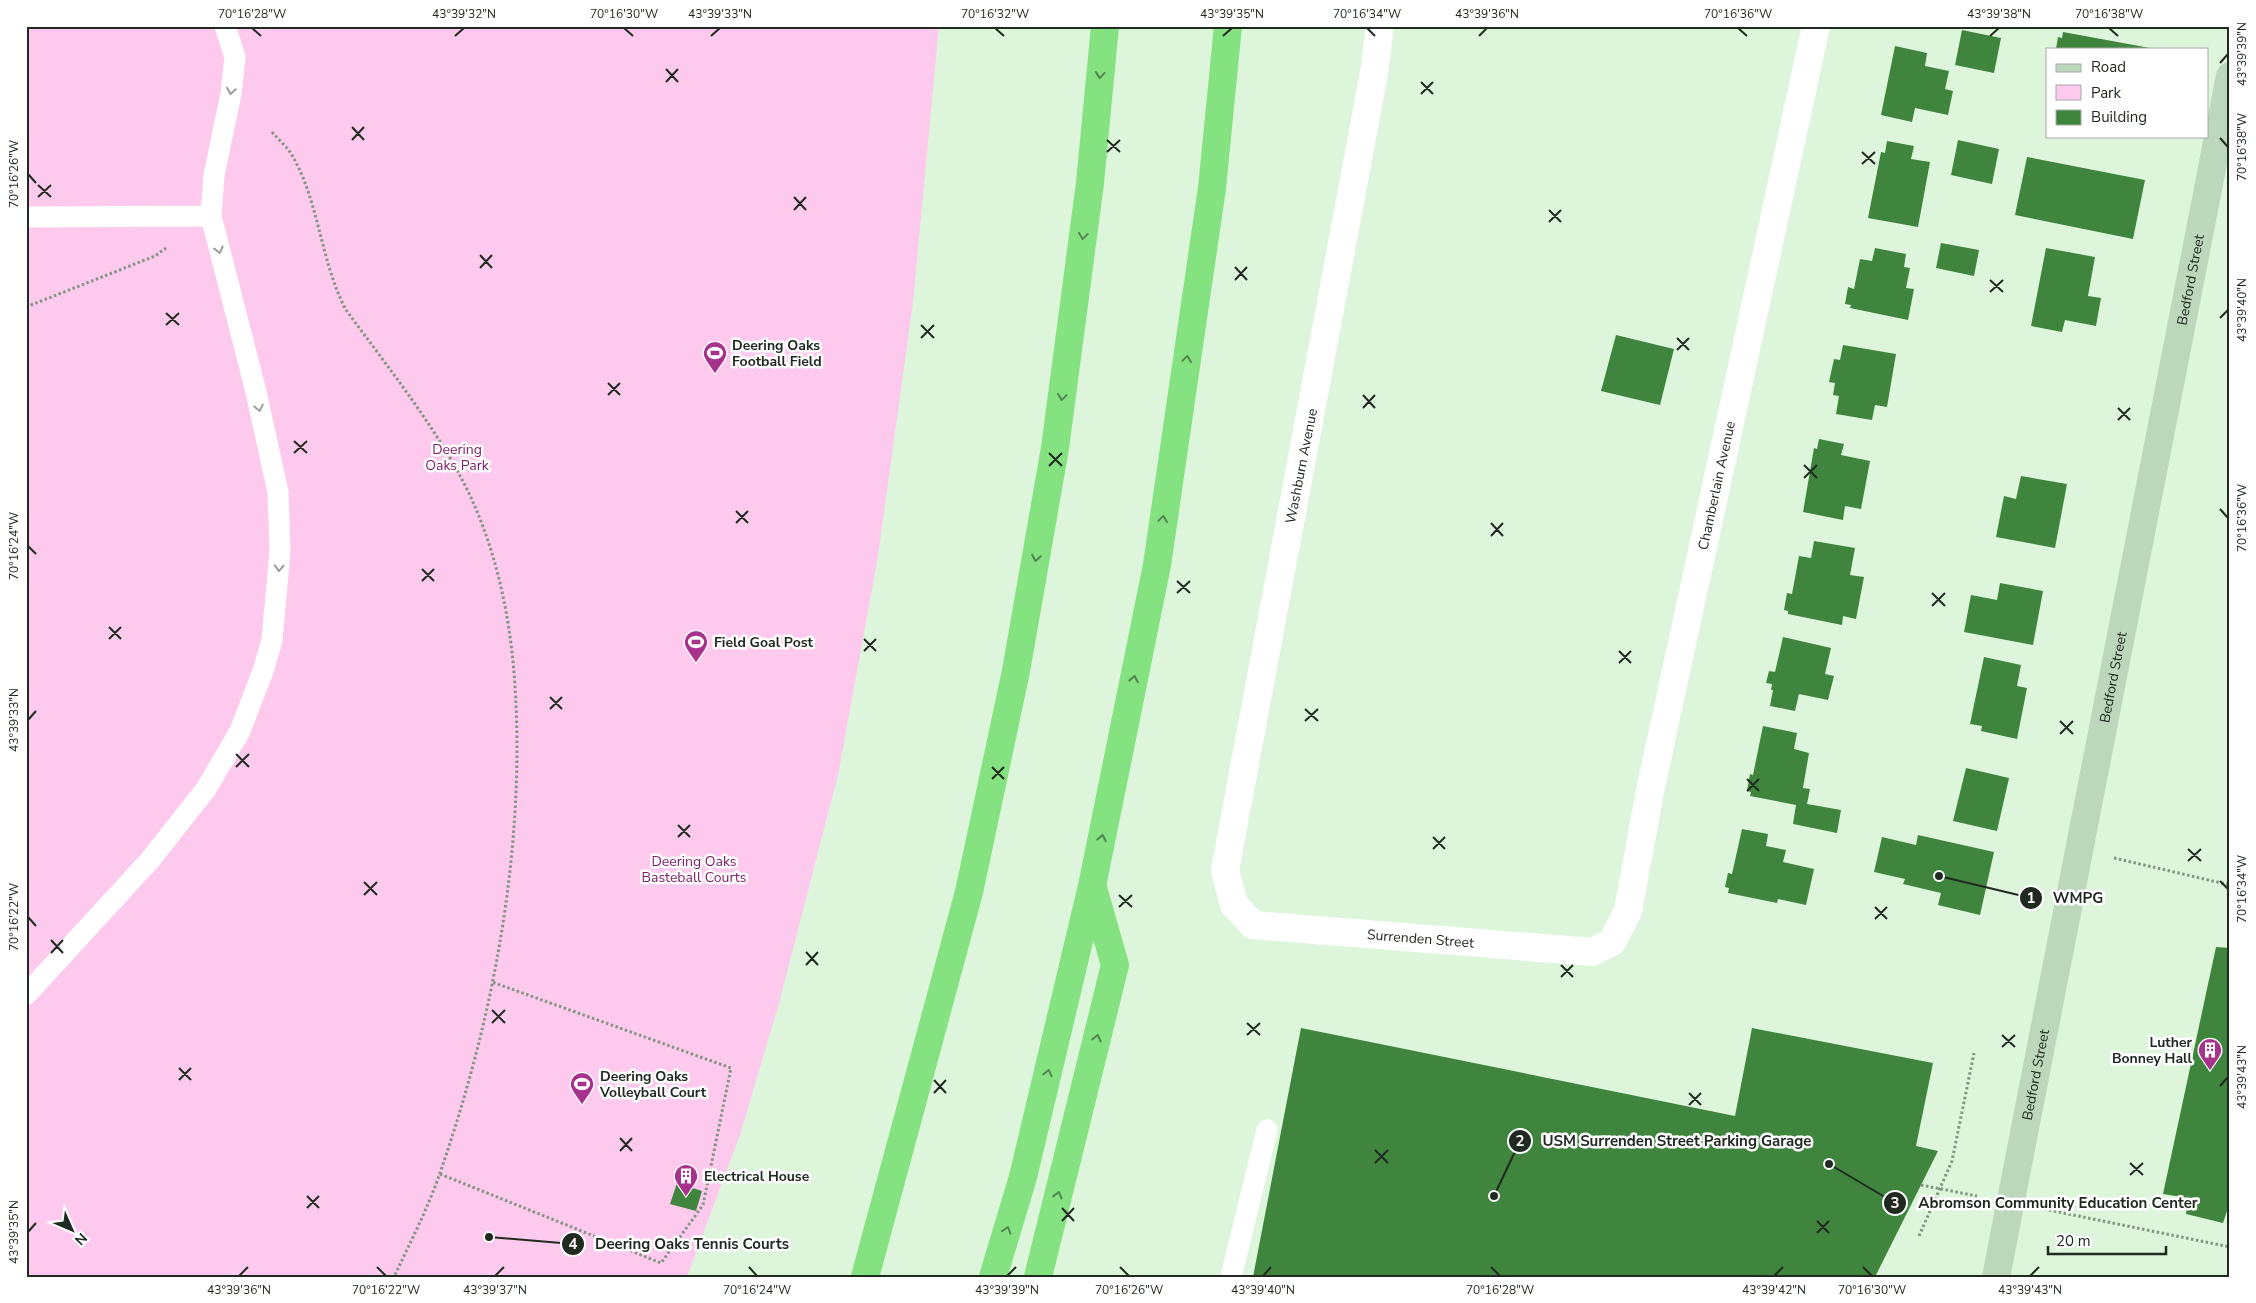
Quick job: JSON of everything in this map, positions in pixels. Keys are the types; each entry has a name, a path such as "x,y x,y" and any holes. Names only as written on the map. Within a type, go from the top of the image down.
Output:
{"highway":[{"path":"865,1277 969,892 1016,671 1055,448 1090,183 1105,26"},
{"path":"993,1277 1023,1177 1092,886 1157,565 1212,188 1228,26"},
{"path":"1038,1277 1115,964 1092,886"},
{"path":"859,1277 875,1245"}],"street":[{"name":"Washburn Avenue","path":"1234,905 1225,870 1374,73 1380,26"},
{"name":"Chamberlain Avenue","path":"1612,942 1628,911 1650,792 1816,26"},
{"name":"Bedford Street","path":"1996,1277 2230,76"},
{"name":"Surrenden Street","path":"1234,905 1253,924 1592,952 1612,942"}],"lane":[{"path":"225,26 235,57"},
{"path":"26,995 150,860 206,789 240,731 263,671 272,640 280,551 278,492 256,392 211,216 214,176 230,94 238,26"},
{"path":"26,217 211,216"},
{"path":"1231,1277 1267,1130"}],"path":[{"path":"272,132 290,151 305,181 336,290 346,310 444,449 476,508 493,558 507,609 517,692 515,826 510,880 492,982 470,1074 440,1174 394,1277"},
{"path":"26,308 155,256 211,216"},
{"path":"2114,858 2230,885"},
{"path":"440,1174 661,1263 703,1205 731,1068 492,982"},
{"path":"1919,1236 1952,1161 1974,1053"},
{"path":"2077,1215 2230,1247"}],"green space":[{"name":"Deering Oaks Park","path":"26,26 939,26 913,302 878,556 838,775 779,1003 740,1135 687,1277 26,1277"}],"building":[{"path":"1962,30 2001,38 1994,73 1955,65"},
{"path":"2063,32 2150,48 2056,48 2058,37 2062,38"},
{"path":"1895,46 1927,53 1925,66 1949,71 1945,89 1953,91 1948,115 1915,108 1912,122 1881,115"},
{"path":"1958,140 1999,149 1992,184 1951,175"},
{"path":"1887,141 1914,146 1911,159 1930,162 1918,227 1868,218 1881,152 1885,153"},
{"path":"2027,157 2145,180 2133,239 2015,215"},
{"path":"1941,243 1979,250 1974,276 1936,268"},
{"path":"1875,248 1906,254 1904,267 1910,268 1906,288 1914,289 1908,320 1850,308 1851,305 1845,304 1848,287 1854,289 1860,259 1872,261"},
{"path":"2046,248 2095,257 2088,296 2101,298 2096,326 2065,320 2062,332 2031,326"},
{"path":"1616,335 1674,349 1660,405 1601,391"},
{"path":"1843,345 1896,354 1887,407 1875,405 1872,420 1836,414 1839,396 1833,395 1835,383 1829,382 1834,359 1840,360"},
{"path":"1819,439 1844,444 1841,455 1870,461 1861,509 1845,506 1843,520 1803,512 1814,448 1817,449"},
{"path":"2021,476 2067,484 2055,548 1996,537 2004,496 2016,499"},
{"path":"1814,541 1855,548 1850,575 1864,577 1856,619 1843,616 1842,625 1788,614 1788,611 1784,610 1787,593 1792,594 1799,556 1811,558"},
{"path":"2000,583 2043,591 2033,645 1964,632 1971,595 1997,600"},
{"path":"1783,637 1831,648 1825,674 1834,676 1828,700 1799,694 1795,711 1770,706 1773,690 1771,690 1772,684 1766,683 1769,671 1775,672"},
{"path":"1984,657 2021,665 2017,686 2027,688 2017,739 1981,731 1982,726 1970,724"},
{"path":"1763,726 1797,733 1794,749 1809,753 1803,788 1810,789 1807,804 1841,810 1837,833 1793,824 1796,805 1750,796 1751,792 1747,791 1750,774 1753,775"},
{"path":"1966,768 2009,778 1997,831 1953,821"},
{"path":"1742,829 1768,834 1766,846 1786,850 1783,862 1814,869 1806,905 1778,899 1777,903 1728,893 1729,888 1725,887 1728,873 1732,874"},
{"path":"1918,835 1994,852 1980,915 1938,905 1941,893 1903,884 1905,879 1874,872 1882,837 1916,845"},
{"name":"Luther Bonney Hall","path":"2216,947 2230,948 2230,1202 2223,1223 2186,1214 2188,1198 2163,1194"},
{"path":"1301,1028 1735,1116 1752,1028 1933,1063 1916,1146 1938,1151 1875,1277 1253,1277"},
{"name":"Electrical House","path":"677,1183 702,1191 696,1211 670,1204"}],"place":[{"name":"Deering Oaks Football Field","path":"715,374"},
{"name":"Field Goal Post","path":"696,663"},
{"name":"WMPG","path":"1939,876"},
{"name":"Luther Bonney Hall","path":"2210,1071"},
{"name":"Deering Oaks Volleyball Court","path":"582,1105"},
{"name":"Abromson Community Education Center","path":"1829,1164"},
{"name":"USM Surrenden Street Parking Garage","path":"1494,1196"},
{"name":"Electrical House","path":"686,1197"},
{"name":"Deering Oaks Tennis Courts","path":"489,1237"}],"park label":[{"name":"Deering Oaks Basteball Courts","path":"694,870"}]}
